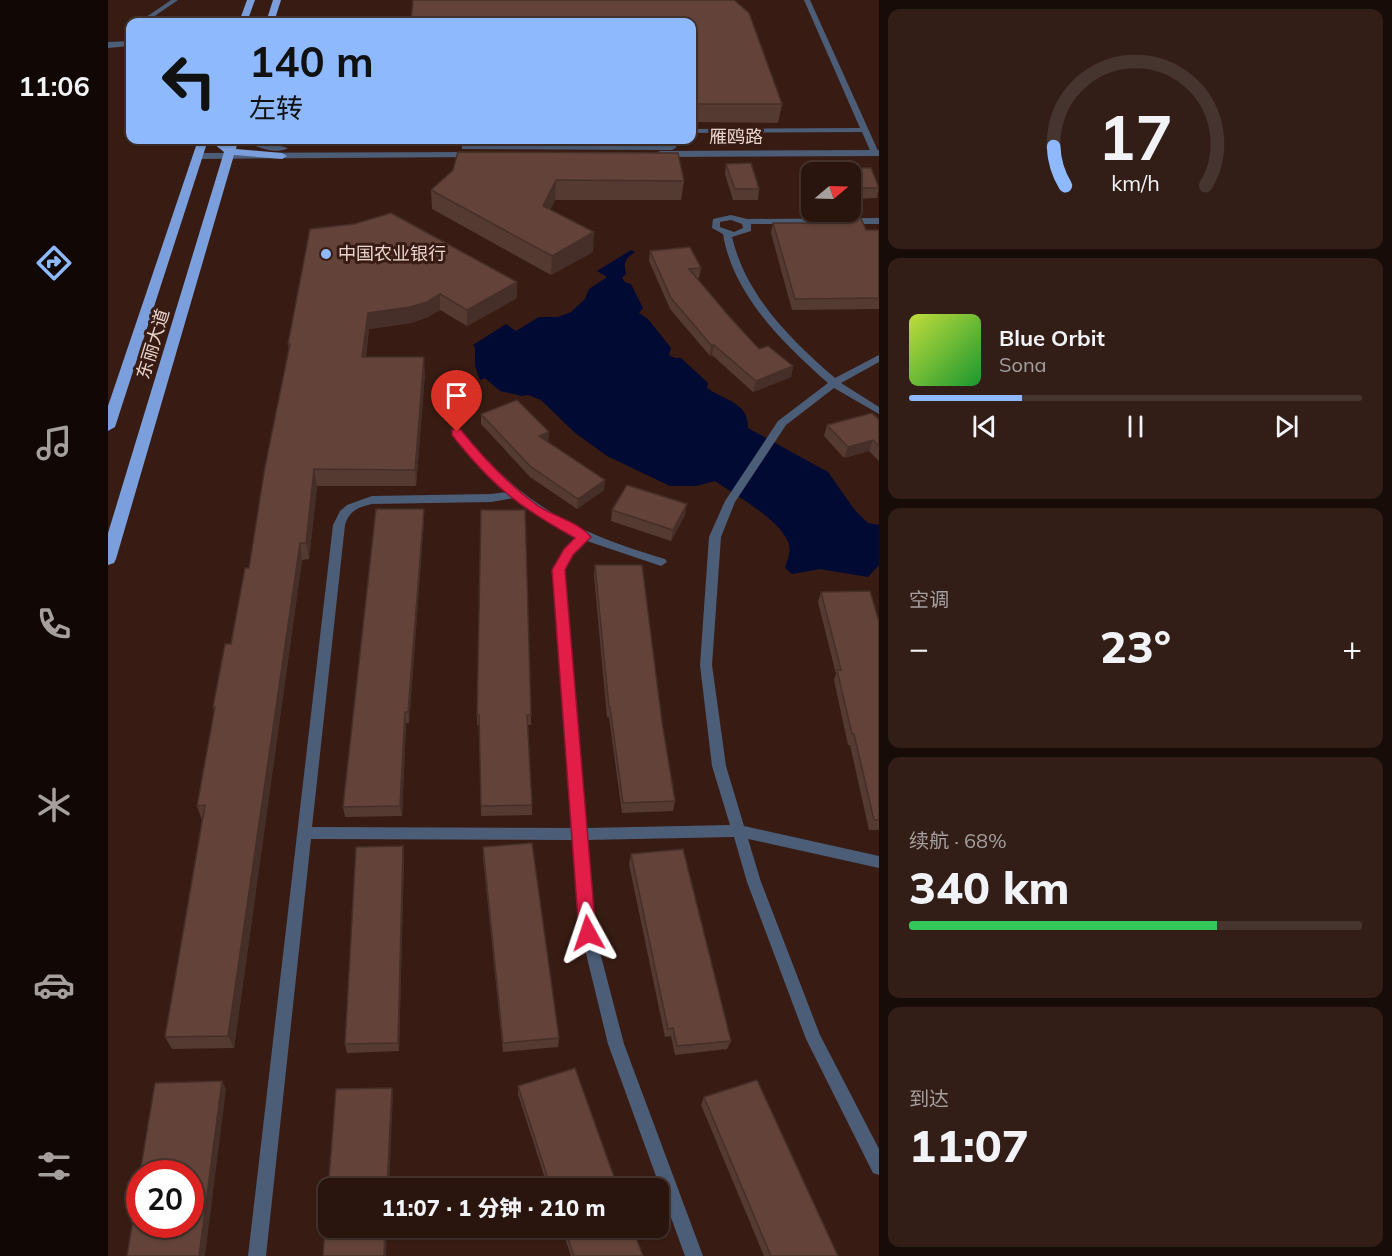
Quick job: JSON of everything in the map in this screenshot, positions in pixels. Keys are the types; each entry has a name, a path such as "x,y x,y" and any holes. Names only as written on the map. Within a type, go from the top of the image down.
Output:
{"highway":[{"path":"244,18 251,0"},
{"path":"271,18 277,0"},
{"path":"226,147 283,152"},
{"name":"东丽大道","path":"108,559 226,147"},
{"name":"东丽大道","path":"108,427 201,148"}],"street":[{"path":"108,45 126,44"},
{"path":"108,53 126,52"},
{"name":"雁鸥路","path":"261,144 283,152 876,150"},
{"path":"201,148 226,147"}],"lane":[{"path":"148,18 175,0"},
{"path":"807,0 876,150"},
{"path":"696,131 866,130"},
{"path":"747,222 745,232 727,234 716,228 716,221 731,217 747,222 879,221"},
{"path":"727,234 729,249 741,275 760,306 794,345 834,383 879,411"},
{"path":"879,358 834,383 782,423 730,501 715,537 706,665 719,766 754,882 814,1039 879,1167"},
{"path":"457,432 481,463 513,494 537,511 584,537 624,552 661,562"},
{"path":"257,1256 342,512 354,504 372,500 491,498 513,494"},
{"path":"584,537 568,552 558,570 578,834 588,933 616,1044 694,1256"},
{"path":"304,833 578,834 739,831 879,862"}],"water":[{"path":"631,250 635,252 626,261 626,274 622,278 631,284 643,308 639,313 648,319 671,348 669,355 681,358 708,383 707,388 740,407 747,419 748,428 828,472 854,509 868,523 879,525 879,565 868,577 820,569 792,574 785,568 789,545 778,527 757,509 715,481 696,486 670,486 607,456 574,432 541,400 528,395 522,396 500,391 485,378 480,380 475,366 473,345 506,324 516,331 539,317 558,317 571,312 585,299 589,289 607,277 597,271"}],"building":[{"path":"413,0 734,0 749,13 782,104 696,104 696,18 411,18"},
{"path":"458,152 678,153 684,181 556,180 543,206 594,232 552,256 431,190 453,170"},
{"path":"751,163 759,189 735,189 726,164"},
{"path":"861,168 871,168 879,188 861,188"},
{"path":"391,213 517,282 467,310 440,294 427,302 410,307 368,313 362,357 424,357 415,470 314,469 306,543 300,543 228,1036 165,1037 205,805 197,806 215,707 213,707 225,644 231,644 245,568 249,568 265,467 310,229 354,224"},
{"path":"861,218 866,230 879,230 879,298 795,299 773,223 861,222"},
{"path":"690,247 701,268 689,269 728,315 759,349 768,346 793,366 756,381 714,345 711,345 671,298 650,251"},
{"path":"517,400 549,432 539,436 605,480 578,499 530,466 481,414"},
{"path":"872,413 879,420 879,446 873,440 848,447 827,425"},
{"path":"627,485 687,504 673,530 612,510"},
{"path":"376,509 424,509 408,712 405,712 400,806 343,807"},
{"path":"481,510 525,510 531,715 527,715 532,805 481,806 479,715 477,715"},
{"path":"595,565 642,565 662,722 675,801 623,803 609,707"},
{"path":"870,591 879,622 879,820 874,820 854,734 852,734 837,670 841,670 821,592"},
{"path":"532,843 559,1038 503,1043 483,847"},
{"path":"403,846 398,1043 345,1044 356,847"},
{"path":"683,849 731,1041 677,1046 673,1028 668,1029 631,854"},
{"path":"575,1068 614,1178 548,1178 518,1086"},
{"path":"757,1080 838,1256 771,1256 704,1097"},
{"path":"222,1081 204,1218 204,1160 142,1160 155,1083"},
{"path":"392,1088 388,1178 329,1178 336,1089"},
{"path":"130,1238 201,1238 199,1256 127,1256"},
{"path":"324,1238 385,1238 384,1256 323,1256"},
{"path":"568,1238 636,1238 643,1256 574,1256"}],"place":[{"name":"中国农业银行","path":"326,254"}],"route":[{"path":"457,432 481,463 513,494 537,511 584,537 568,552 558,570 574,786 588,933"}]}
